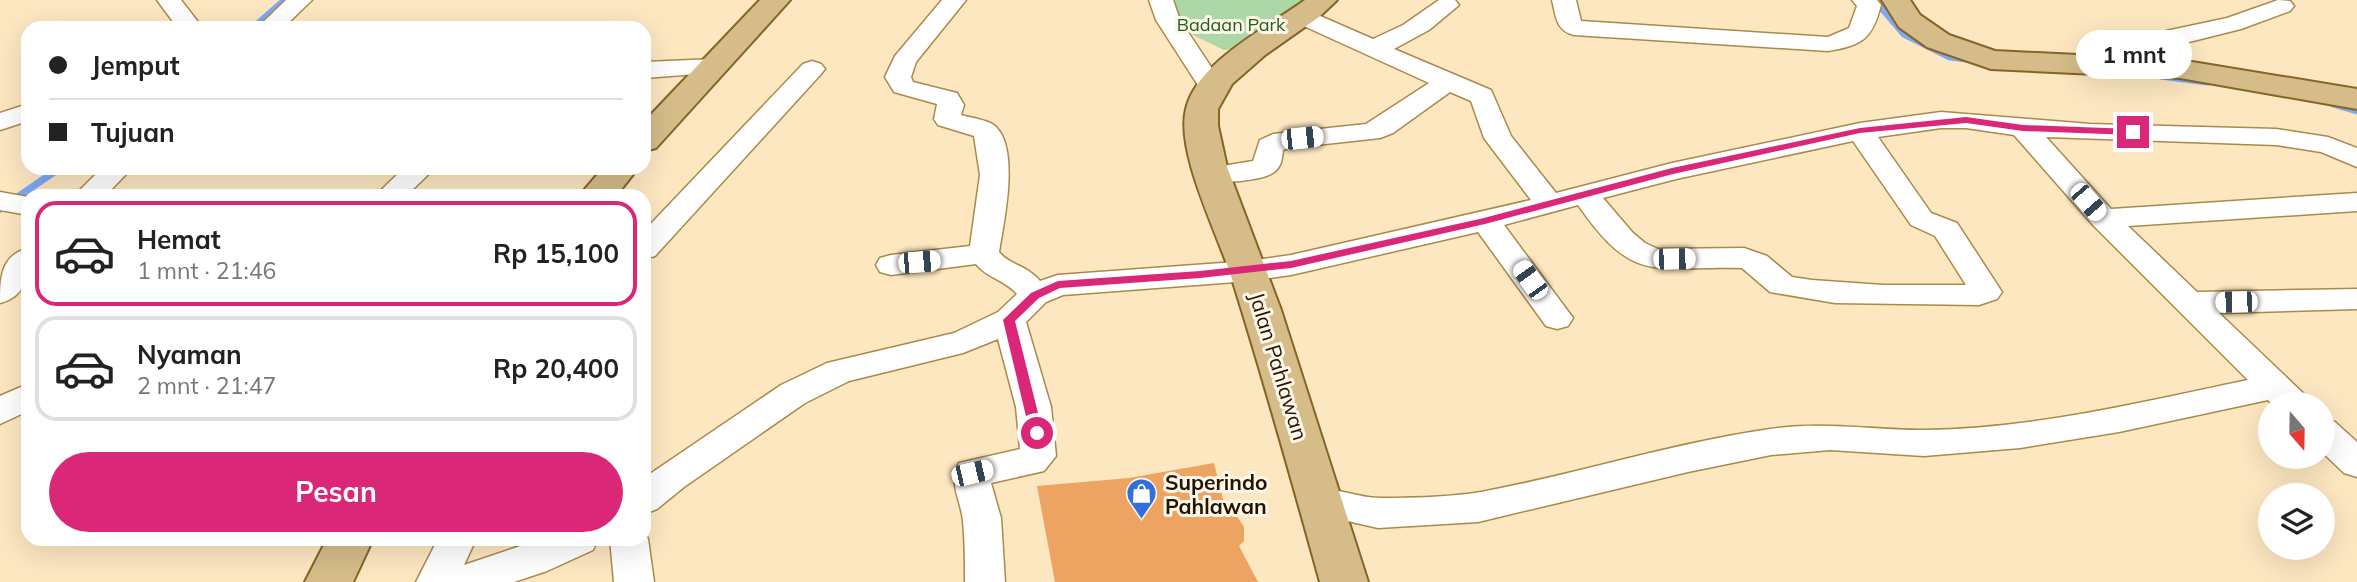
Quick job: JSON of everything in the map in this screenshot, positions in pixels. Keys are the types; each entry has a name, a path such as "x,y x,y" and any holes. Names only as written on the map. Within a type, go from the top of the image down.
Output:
{"main road":[{"path":"651,134 776,0"},
{"path":"1879,5 1938,41 1991,60 2180,69 2357,99"},
{"name":"Jalan Pahlawan","path":"1313,8 1243,58 1212,88 1203,108 1200,137 1249,271 1345,582"},
{"path":"603,189 615,175"},
{"path":"328,582 346,546"}],"street":[{"path":"169,0 185,21"},
{"path":"278,21 300,0"},
{"path":"954,0 904,61 898,77 904,87 948,99 951,105 947,118 986,131 993,180 984,253 993,265 1019,276 1035,295"},
{"path":"1133,0 1161,2 1212,88"},
{"path":"1564,0 1569,23 1574,28 1828,44 1849,41 1861,31 1879,5"},
{"path":"1371,49 1402,38 1447,5"},
{"path":"2180,69 2164,48 2165,41 2175,36 2233,24 2282,6"},
{"path":"1313,8 1371,49 1475,91 1486,101 1498,138 1549,203"},
{"path":"651,70 715,67"},
{"path":"651,242 812,69"},
{"path":"1214,175 1261,168 1268,162 1270,146 1283,140 1370,132 1383,127 1448,82"},
{"path":"0,122 21,114"},
{"path":"651,493 793,394 839,371 963,342 1009,320 1035,295 1058,285 1249,271 1291,264 1485,221 1672,171 1860,131 1966,120 2023,128 2276,136 2328,145 2357,159"},
{"path":"2023,128 2103,219 2280,392"},
{"path":"1591,203 1634,250 1650,257 1746,258 1784,286 1851,294 1979,295 1986,292 1946,230 1921,219 1860,131"},
{"path":"96,189 110,175"},
{"path":"397,189 413,175"},
{"path":"2103,219 2357,202"},
{"path":"1485,221 1557,318"},
{"path":"891,265 984,253"},
{"path":"0,293 16,267"},
{"path":"2188,303 2357,299"},
{"path":"985,582 982,518 974,492 972,473 1031,461 1038,456 1039,449 1034,416 1009,320"},
{"path":"1321,502 1378,513 1478,507 1688,458 1770,442 1830,437 1924,443 2020,435 2258,399"},
{"path":"0,411 21,400"},
{"path":"2335,443 2357,463"},
{"path":"436,582 454,546"},
{"path":"463,582 533,560 564,546"},
{"path":"630,546 634,582"}],"green space":[{"name":"Badaan Park","path":"1171,0 1305,0 1253,45 1224,50 1191,34 1174,12"}],"building":[{"name":"Superindo Pahlawan","path":"1214,463 1227,515 1235,513 1244,527 1244,541 1239,546 1258,582 1055,582 1037,486 1129,478"}],"waterway":[{"path":"261,21 285,0"},
{"path":"1875,0 1904,34 1950,57 1967,59"},
{"path":"2161,76 2207,82"},
{"path":"2333,104 2357,111"},
{"path":"29,189 50,175"},
{"path":"0,209 21,195"}],"place":[{"name":"Superindo Pahlawan","path":"1142,521"}],"route":[{"path":"1037,433 1009,320 1035,295 1058,285 1249,271 1291,264 1485,221 1672,171 1860,131 1941,120 1966,120 2023,128 2133,132"}]}
